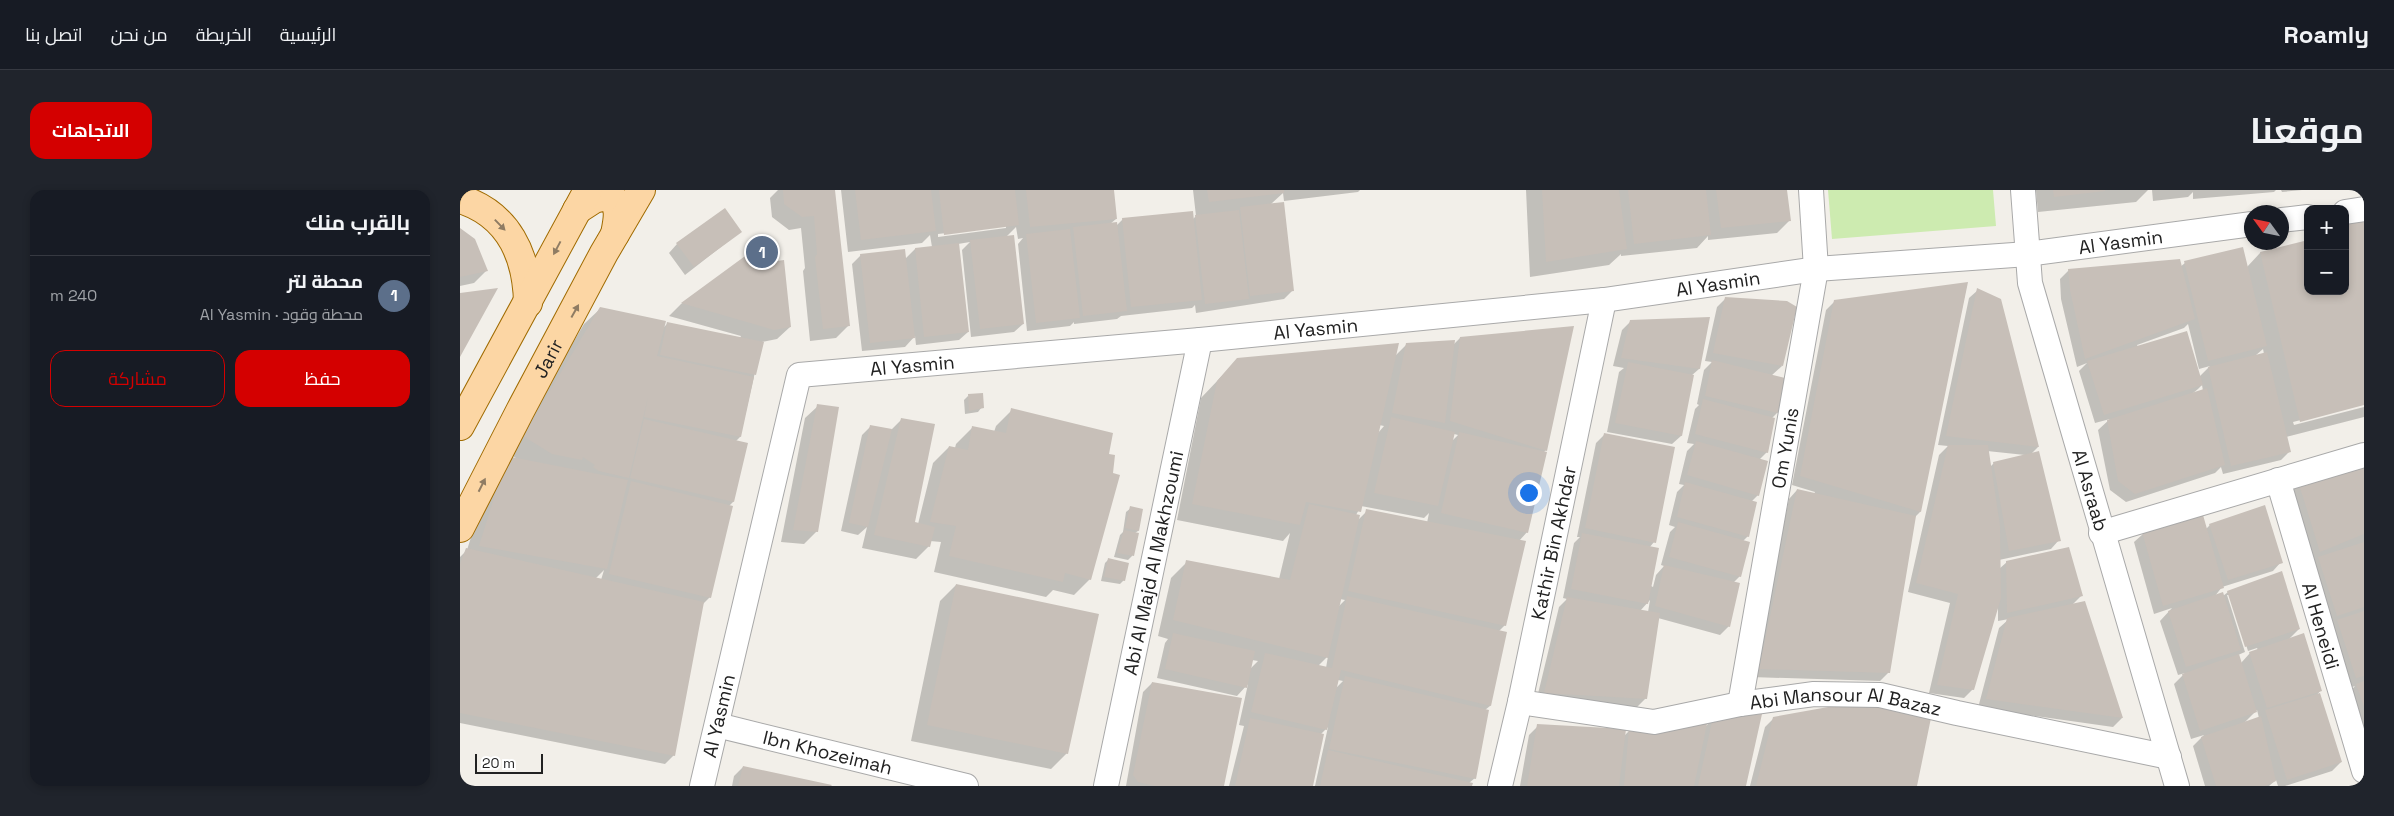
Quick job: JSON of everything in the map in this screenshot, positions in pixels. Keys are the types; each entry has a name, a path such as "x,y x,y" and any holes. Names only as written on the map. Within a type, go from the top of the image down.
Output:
{"main road":[{"path":"460,193 485,190"},
{"name":"Jarir","path":"460,528 520,411 640,190"},
{"path":"463,414 528,303 583,200 610,195 617,204 619,214 614,235"},
{"path":"460,198 486,211 502,225 514,242 523,261 528,282 528,303"}],"street":[{"name":"Om Yunis","path":"1740,704 1816,268 1811,190"},
{"name":"Al Asraab","path":"2023,190 2030,284 2177,786"},
{"path":"2349,211 2364,209"},
{"path":"2289,219 2304,217"},
{"name":"Al Yasmin","path":"702,786 799,375 1200,340 1604,300 1816,268 2028,254 2244,225"},
{"name":"Kathir Bin Akhdar","path":"1500,786 1520,702 1604,300"},
{"name":"Abi Al Majd Al Makhzoumi","path":"1106,786 1200,340"},
{"path":"2102,533 2364,455"},
{"name":"Al Heneidi","path":"2278,480 2364,771"},
{"name":"Abi Mansour Al Bazaz","path":"1520,702 1654,722 1740,704 1814,694 1880,694 1957,714 2169,757"},
{"name":"Ibn Khozeimah","path":"717,725 966,786"},
{"path":"2354,786 2364,783"}],"green space":[{"path":"1828,190 1993,190 1996,226 1832,239"}],"building":[{"path":"783,190 835,190 850,326 823,329 815,257 817,254 814,216 802,217 784,204"},
{"path":"855,190 931,190 936,231 861,240"},
{"path":"939,190 1015,190 1019,225 944,235"},
{"path":"1026,190 1114,190 1117,219 1030,227"},
{"path":"1207,190 1284,190 1284,193 1209,202"},
{"path":"1542,190 1619,190 1627,249 1546,262"},
{"path":"1628,190 1706,190 1711,235 1634,244"},
{"path":"1716,190 1787,190 1791,221 1721,228"},
{"path":"2053,190 2105,190 2105,191 2054,197"},
{"path":"1284,202 1294,291 1250,296 1240,207"},
{"path":"725,208 742,232 694,267 676,243"},
{"path":"1239,210 1249,299 1205,304 1195,215"},
{"path":"1193,211 1202,300 1131,307 1122,218"},
{"path":"2364,216 2364,405 2300,422 2260,252 2289,250 2289,245 2304,241 2304,295 2349,295 2349,219"},
{"path":"1117,222 1127,311 1083,316 1073,227"},
{"path":"460,228 475,239 488,271 460,277"},
{"path":"1070,229 1080,318 1036,323 1026,234"},
{"path":"1014,235 1024,324 980,329 970,240"},
{"path":"767,240 770,262 784,260 791,327 774,330 681,303"},
{"path":"959,243 969,332 924,337 915,248"},
{"path":"2243,247 2267,346 2208,361 2184,261"},
{"path":"905,249 915,338 870,343 860,254"},
{"path":"2180,259 2195,319 2085,359 2070,290 2068,269"},
{"path":"1968,282 1921,512 1800,476 1834,300"},
{"path":"498,288 460,357 460,293"},
{"path":"1977,288 2001,299 2039,447 1946,436"},
{"path":"1725,297 1787,301 1797,307 1783,366 1713,353"},
{"path":"600,307 666,321 657,356 754,377 741,437 644,417 648,397 629,478 599,471 593,467 595,465 583,457 582,460 552,454 523,436"},
{"path":"1710,317 1700,369 1621,358 1630,320"},
{"path":"667,322 764,342 756,375 660,355"},
{"path":"1574,326 1547,451 1450,421 1460,337"},
{"path":"2187,331 2203,385 2104,415 2087,361"},
{"path":"1455,340 1445,423 1392,413 1406,343"},
{"path":"1399,343 1361,512 1306,502 1300,525 1192,504 1217,381 1237,358"},
{"path":"2267,352 2291,452 2231,466 2208,367"},
{"path":"1712,360 1785,378 1778,413 1705,396"},
{"path":"1628,362 1694,375 1682,436 1615,423"},
{"path":"2207,388 2225,465 2135,494 2118,481 2107,420"},
{"path":"983,393 984,408 969,411 968,394"},
{"path":"1703,399 1775,418 1768,453 1695,434"},
{"path":"817,404 839,407 818,532 793,530"},
{"path":"1011,408 1113,433 1109,454 1115,455 1113,473 1120,475 1091,580 1065,573 1063,582 949,556 956,526 930,522 949,446 968,450 972,426 1006,433"},
{"path":"1391,417 1455,432 1438,506 1374,493"},
{"path":"901,418 935,424 915,522 935,527 930,547 874,535"},
{"path":"644,419 748,443 734,502 630,478"},
{"path":"870,425 892,429 868,527 849,523"},
{"path":"1459,432 1547,452 1528,533 1441,513"},
{"path":"1604,433 1675,447 1656,543 1585,528"},
{"path":"1696,441 1768,461 1759,496 1687,475"},
{"path":"1948,445 1988,445 2000,526 2001,598 1974,690 1937,685 1958,594 1916,583"},
{"path":"2039,451 2061,541 2009,551 1993,462"},
{"path":"2364,452 2364,534 2320,552 2298,481"},
{"path":"507,456 628,480 607,569 479,546"},
{"path":"631,481 733,506 711,598 609,574"},
{"path":"1685,482 1757,502 1749,537 1677,517"},
{"path":"1797,489 1916,516 1890,673 1759,669"},
{"path":"1309,504 1360,515 1328,658 1173,620 1186,560 1290,580"},
{"path":"2265,505 2283,563 2228,580 2209,524"},
{"path":"1130,506 1143,509 1139,531 1125,528"},
{"path":"1366,509 1526,541 1506,626 1348,591"},
{"path":"2203,515 2224,588 2163,606 2142,532"},
{"path":"1678,522 1750,542 1741,577 1669,557"},
{"path":"1124,530 1139,533 1134,556 1117,553"},
{"path":"1582,533 1659,548 1648,604 1571,589"},
{"path":"2364,542 2364,607 2337,616 2318,557"},
{"path":"2069,547 2083,596 2007,613 2006,561"},
{"path":"466,548 704,602 675,756 460,713 460,564"},
{"path":"1108,558 1129,563 1125,581 1104,577"},
{"path":"1664,565 1740,583 1730,627 1655,606"},
{"path":"2282,571 2300,629 2245,647 2227,591"},
{"path":"956,584 1099,614 1068,754 927,725"},
{"path":"2223,592 2241,650 2186,667 2168,611"},
{"path":"1347,596 1507,632 1491,706 1341,670 1327,730 1251,712 1265,653 1332,668"},
{"path":"1567,597 1660,613 1647,699 1544,693"},
{"path":"2085,601 2123,718 1986,699 2007,618"},
{"path":"2364,611 2364,676 2356,678 2337,620"},
{"path":"1173,633 1255,651 1247,688 1165,669"},
{"path":"2304,633 2322,691 2267,708 2249,652"},
{"path":"2239,654 2257,712 2200,731 2182,674"},
{"path":"1345,676 1489,710 1476,779 1329,749"},
{"path":"2364,681 2364,707 2356,684"},
{"path":"1152,682 1242,698 1224,786 1155,786 1138,782 1133,775"},
{"path":"2320,693 2342,762 2287,780 2265,710"},
{"path":"1856,702 1931,718 1917,786 1756,786 1773,717"},
{"path":"1762,714 1746,786 1698,786 1713,717"},
{"path":"2261,716 2276,781 2265,786 2216,786 2201,737"},
{"path":"1250,718 1324,734 1313,786 1235,786"},
{"path":"1708,719 1694,786 1624,786 1629,729"},
{"path":"1537,724 1626,729 1619,786 1527,786"},
{"path":"1328,750 1473,783 1472,786 1320,786"},
{"path":"743,766 832,785 738,786"}],"place":[{"name":"محطة لتر","path":"762,252"}]}
